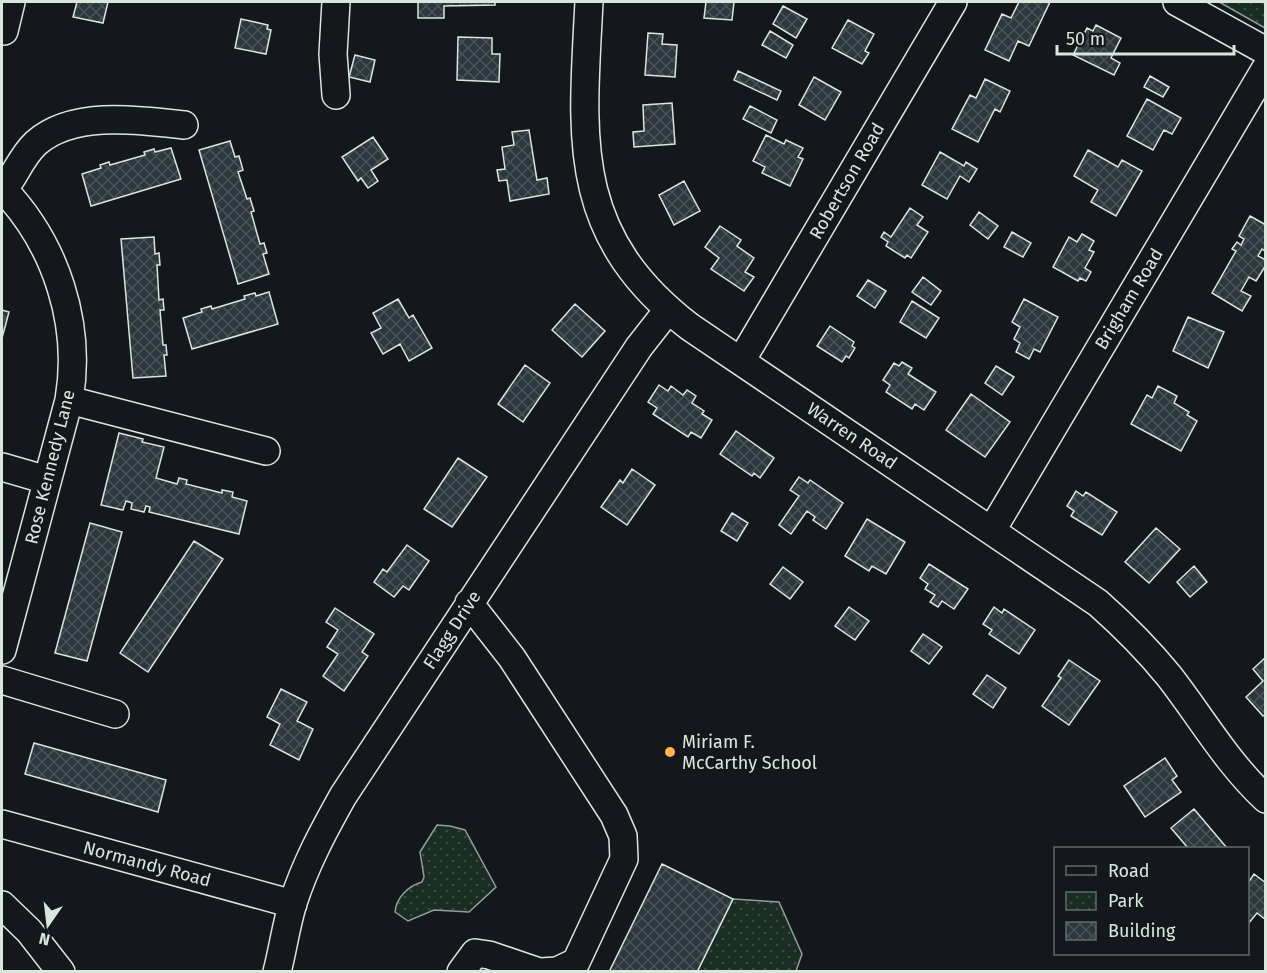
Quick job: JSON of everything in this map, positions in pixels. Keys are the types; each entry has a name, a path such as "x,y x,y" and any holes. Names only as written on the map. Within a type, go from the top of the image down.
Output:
{"street":[{"path":"4,31 11,2"},
{"path":"336,2 333,54 336,95"},
{"name":"Warren Road","path":"589,2 584,118 591,181 599,211 621,253 649,291 668,310 1067,581 1126,628 1170,677 1234,765 1266,799"},
{"name":"Robertson Road","path":"741,361 953,2"},
{"path":"1177,2 1266,51"},
{"name":"Brigham Road","path":"992,530 1266,68"},
{"path":"3,191 24,156 38,141 58,130 79,123 106,119 184,125"},
{"name":"Rose Kennedy Lane","path":"2,650 8,602 47,480 69,400 73,375 72,333 45,246 20,207 3,191"},
{"name":"Flagg Drive","path":"278,972 293,904 304,871 343,796 639,347 668,310"},
{"path":"69,400 266,451"},
{"path":"2,467 47,480"},
{"path":"461,972 475,953 489,955 540,972 557,971 576,962 624,859 624,837 614,815 512,658 469,603"},
{"path":"2,680 115,714"},
{"name":"Normandy Road","path":"2,824 293,904"},
{"path":"2,905 29,931 61,972"}],"green space":[{"path":"1219,2 1265,2 1265,28"},
{"path":"437,825 465,830 496,887 469,912 434,910 408,921 395,912 396,907 404,893 412,886 422,882 424,877 420,852"},
{"path":"733,899 779,902 802,954 796,971 697,972"}],"building":[{"path":"77,2 108,2 103,23 73,17"},
{"path":"418,2 495,2 495,5 444,6 444,18 418,18"},
{"path":"706,2 734,2 732,20 704,18"},
{"path":"1019,2 1050,2 1029,46 1018,41 1009,61 985,50 1002,14 1011,18"},
{"path":"783,6 807,19 796,38 773,24"},
{"path":"241,19 268,25 267,29 271,30 266,54 235,48"},
{"path":"848,20 874,34 865,51 869,53 862,64 832,48"},
{"path":"1096,25 1121,38 1111,58 1120,63 1114,75 1073,55 1087,28 1093,31"},
{"path":"770,31 793,45 786,58 762,45"},
{"path":"648,33 663,34 662,44 677,45 675,77 645,75"},
{"path":"458,37 492,38 492,54 500,54 499,82 457,80"},
{"path":"355,55 375,60 370,82 349,77"},
{"path":"738,71 781,91 777,100 734,80"},
{"path":"1150,76 1169,87 1163,97 1144,87"},
{"path":"814,77 841,92 825,120 799,105"},
{"path":"985,79 1010,91 1000,112 995,109 978,142 952,129 970,95 976,98"},
{"path":"1147,99 1181,118 1172,134 1164,130 1153,150 1127,136"},
{"path":"672,103 675,144 634,147 633,132 644,131 643,105"},
{"path":"750,106 777,120 771,133 743,119"},
{"path":"529,130 537,180 547,178 549,194 510,201 507,180 499,181 497,170 505,169 502,147 514,145 512,132"},
{"path":"766,135 784,144 786,140 803,148 798,157 803,159 790,186 762,173 765,167 753,161"},
{"path":"373,137 388,159 371,170 378,181 368,188 361,178 358,181 342,157"},
{"path":"230,141 235,157 239,156 243,170 238,172 247,199 250,198 254,211 251,212 260,244 264,243 267,253 263,254 269,274 238,284 199,150"},
{"path":"171,148 181,179 91,206 82,174 101,168 100,165 109,162 110,165 145,155 144,152 154,149 155,152"},
{"path":"1088,150 1118,167 1122,160 1142,171 1116,216 1091,202 1098,190 1074,176"},
{"path":"940,152 964,166 966,162 977,169 969,182 960,176 947,199 922,185"},
{"path":"684,181 700,211 674,225 659,195"},
{"path":"910,208 923,217 917,225 928,232 911,258 907,255 905,258 886,246 888,242 881,237 884,232 891,237"},
{"path":"979,212 998,226 988,239 970,225"},
{"path":"1250,216 1266,225 1266,252 1262,249 1258,256 1266,260 1266,265 1256,281 1249,277 1241,291 1251,296 1242,311 1212,293 1236,251 1232,249 1237,242 1241,245 1244,239 1239,236"},
{"path":"720,226 741,240 737,246 754,258 745,272 754,277 744,291 711,269 719,258 705,247"},
{"path":"1012,232 1031,243 1023,257 1004,247"},
{"path":"1082,234 1094,241 1089,250 1094,252 1085,268 1091,272 1086,281 1080,278 1078,281 1053,267 1069,237 1077,242"},
{"path":"154,237 155,254 159,253 160,265 157,265 159,300 163,299 164,310 160,310 163,345 166,345 167,355 164,355 166,376 133,378 121,239"},
{"path":"923,277 941,291 931,305 912,292"},
{"path":"868,280 886,291 875,308 857,296"},
{"path":"269,292 278,324 192,349 183,318 202,312 201,309 211,306 212,309 245,299 244,296 255,293 256,296"},
{"path":"398,299 409,318 413,315 432,348 409,361 400,344 383,354 371,333 381,328 373,313"},
{"path":"1024,299 1058,317 1040,352 1034,349 1029,359 1016,352 1020,343 1014,339 1020,327 1012,322"},
{"path":"912,301 939,318 926,338 900,322"},
{"path":"575,304 605,331 582,357 552,330"},
{"path":"2,310 9,312 2,338"},
{"path":"1188,317 1224,332 1208,368 1173,351"},
{"path":"830,326 854,342 852,346 855,348 849,358 846,356 842,362 817,346"},
{"path":"902,362 912,368 908,374 936,392 924,410 915,404 912,409 886,392 890,385 883,380 894,363 899,366"},
{"path":"525,365 550,383 523,422 498,404"},
{"path":"996,366 1014,377 1002,395 985,383"},
{"path":"659,385 668,391 671,386 683,395 687,390 696,396 692,403 704,411 702,414 712,420 701,438 691,432 688,437 653,414 657,408 648,402"},
{"path":"1158,386 1177,396 1174,403 1189,412 1187,415 1197,421 1181,451 1131,424 1147,395 1152,398"},
{"path":"971,394 1010,422 985,457 946,430"},
{"path":"736,431 774,458 760,478 754,473 752,476 720,454"},
{"path":"119,433 164,447 156,478 177,484 179,478 187,480 186,484 222,493 222,490 233,492 232,497 247,501 239,534 149,512 150,507 146,506 144,512 131,509 132,503 126,501 123,510 101,505"},
{"path":"458,458 487,477 452,527 424,509"},
{"path":"632,469 655,485 627,525 601,507 620,480 623,483"},
{"path":"799,477 808,483 810,480 843,503 826,529 813,520 815,517 807,511 791,534 779,525 799,496 790,490"},
{"path":"1076,491 1083,496 1086,492 1117,512 1102,535 1071,516 1074,511 1067,506"},
{"path":"732,513 748,523 737,541 721,531"},
{"path":"867,519 905,542 886,574 872,566 869,571 845,556"},
{"path":"90,523 122,532 87,661 55,653"},
{"path":"1156,528 1180,549 1149,583 1125,562"},
{"path":"194,541 223,559 148,672 120,653"},
{"path":"407,545 429,561 409,590 403,586 394,597 374,582 383,569 387,572"},
{"path":"929,564 968,589 954,609 942,601 938,607 930,602 935,595 925,589 928,584 920,578"},
{"path":"1194,566 1207,582 1190,597 1177,582"},
{"path":"783,567 803,582 790,599 770,584"},
{"path":"849,607 869,621 855,640 835,626"},
{"path":"994,607 1002,613 1004,609 1035,630 1019,654 989,634 992,630 983,624"},
{"path":"335,608 374,634 362,652 368,656 344,691 323,676 338,654 327,647 338,630 326,622"},
{"path":"923,634 942,647 929,664 911,651"},
{"path":"1266,657 1266,714 1263,716 1246,697 1263,681 1253,669"},
{"path":"1069,660 1100,681 1069,725 1042,706 1061,678 1058,676"},
{"path":"987,675 1006,688 993,708 973,694"},
{"path":"281,689 307,702 297,721 313,729 299,760 270,745 280,724 267,717"},
{"path":"34,743 166,780 158,812 25,774"},
{"path":"1165,758 1177,776 1172,780 1181,792 1145,817 1124,786"},
{"path":"1194,809 1226,847 1187,847 1171,828"},
{"path":"662,864 733,899 697,972 609,972"},
{"path":"1254,874 1266,883 1266,920 1257,913 1249,923 1249,882"}],"place":[{"name":"Miriam F. McCarthy School","path":"670,752"}]}
